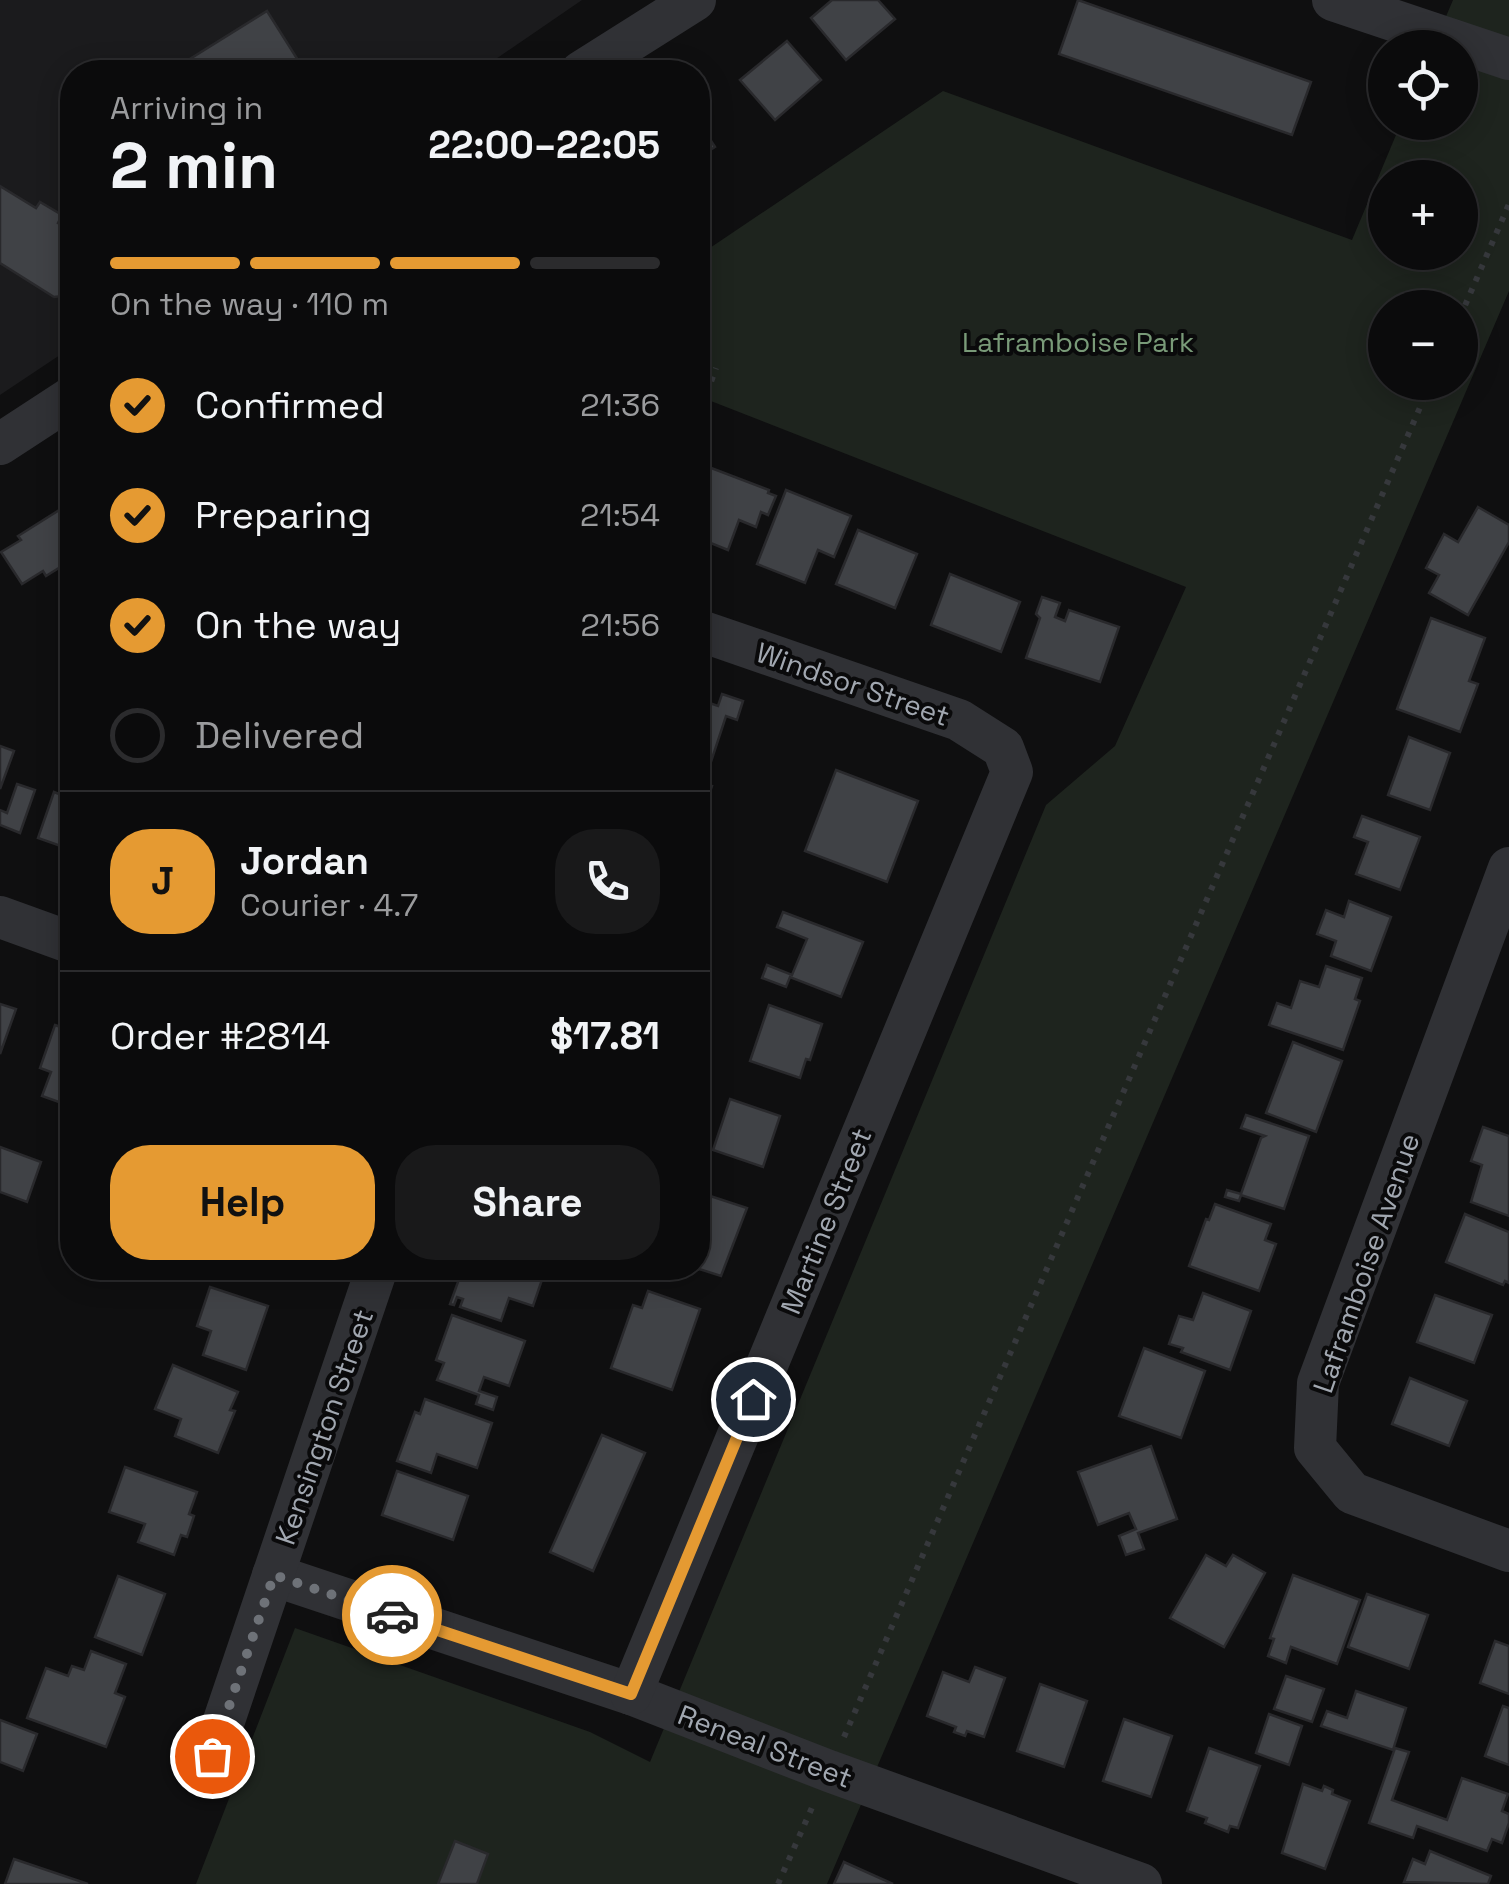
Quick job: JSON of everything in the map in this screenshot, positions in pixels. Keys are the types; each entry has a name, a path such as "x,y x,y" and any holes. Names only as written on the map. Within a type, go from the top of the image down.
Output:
{"street":[{"path":"601,60 695,0"},
{"path":"1333,0 1509,59"},
{"path":"0,444 60,405"},
{"name":"Windsor Street","path":"710,634 958,720 1002,748"},
{"name":"Martine Street","path":"631,1694 1012,772 1002,748"},
{"name":"Laframboise Avenue","path":"1509,868 1318,1383 1315,1448 1352,1494 1509,1551"},
{"path":"0,917 60,938"},
{"name":"Kensington Street","path":"212,1756 373,1280"},
{"name":"Reneal Street","path":"274,1575 631,1694 829,1771 1141,1884"}],"path":[{"path":"1471,290 1509,204"},
{"path":"710,385 716,368"},
{"path":"778,1884 1424,400"}],"shaded area":[{"path":"0,0 582,0 494,60 60,60 60,355 0,395"}],"green space":[{"name":"Laframboise Park","path":"1453,0 1509,0 1509,291 1478,363 1478,290 1368,290 1368,400 1462,400 827,1884 196,1884 295,1628 590,1732 650,1762 1046,805 1115,746 1186,587 710,401 710,248 943,91 1352,240 1368,202 1368,270 1478,270 1478,160 1386,160 1394,140 1478,140 1478,30 1440,30"}],"building":[{"path":"832,0 878,0 895,19 846,60 811,18"},
{"path":"1078,0 1311,82 1292,135 1059,54"},
{"path":"267,11 298,60 188,60"},
{"path":"787,41 821,80 775,120 740,80"},
{"path":"0,186 36,208 40,202 60,214 60,296 54,297 0,263"},
{"path":"710,468 776,496 768,515 761,512 756,527 739,520 728,550 710,543"},
{"path":"786,490 851,516 834,557 818,550 805,583 757,564"},
{"path":"1478,507 1509,525 1509,542 1468,615 1429,593 1439,575 1426,568 1444,534 1458,542"},
{"path":"60,510 60,567 46,576 43,571 22,584 1,552 21,540 18,536"},
{"path":"858,530 917,554 895,608 836,584"},
{"path":"950,574 1020,602 1001,652 931,625"},
{"path":"1042,597 1060,603 1055,617 1065,621 1069,610 1119,627 1100,682 1026,658 1040,618 1036,614"},
{"path":"1431,618 1485,638 1469,681 1478,684 1460,732 1397,709"},
{"path":"722,694 743,701 737,720 726,716 710,765 710,703 718,706"},
{"path":"1409,737 1450,753 1430,810 1388,795"},
{"path":"0,746 14,751 0,789"},
{"path":"836,770 918,801 887,882 805,851"},
{"path":"17,784 35,790 20,833 0,825 0,810 7,813"},
{"path":"54,792 60,794 60,846 38,838"},
{"path":"1362,816 1420,837 1400,890 1356,874 1368,842 1354,837"},
{"path":"1349,901 1391,917 1371,971 1331,956 1336,941 1317,934 1326,910 1344,917"},
{"path":"783,912 863,942 841,997 790,977 786,987 762,978 767,965 792,975 807,939 777,927"},
{"path":"1326,966 1362,978 1355,999 1360,1001 1343,1050 1269,1025 1277,1003 1291,1008 1300,981 1319,987"},
{"path":"0,1004 16,1009 0,1054"},
{"path":"769,1005 822,1024 800,1078 750,1061"},
{"path":"55,1025 60,1027 60,1102 42,1096 51,1072 40,1068"},
{"path":"1293,1042 1342,1061 1316,1132 1266,1113"},
{"path":"730,1099 780,1116 763,1167 713,1150"},
{"path":"1246,1115 1309,1136 1284,1209 1241,1195 1239,1201 1225,1197 1227,1190 1241,1194 1265,1136 1241,1128"},
{"path":"1483,1127 1509,1136 1509,1216 1471,1202 1482,1165 1471,1161"},
{"path":"0,1147 41,1162 27,1202 0,1192"},
{"path":"710,1196 747,1208 721,1276 710,1272"},
{"path":"1215,1204 1271,1224 1265,1240 1276,1244 1259,1291 1189,1266"},
{"path":"1465,1214 1509,1232 1509,1283 1505,1281 1503,1285 1446,1262"},
{"path":"459,1280 542,1280 533,1306 509,1298 501,1321 460,1307 463,1299 457,1297 454,1305 450,1304"},
{"path":"210,1287 268,1306 246,1370 203,1355 211,1331 197,1326"},
{"path":"648,1291 700,1309 672,1390 611,1368 633,1305 642,1308"},
{"path":"1203,1293 1251,1311 1230,1370 1169,1344 1179,1316 1193,1320"},
{"path":"1435,1295 1492,1315 1474,1363 1417,1342"},
{"path":"452,1315 525,1341 509,1386 484,1377 479,1391 497,1397 493,1410 476,1404 479,1395 437,1380 444,1363 436,1360"},
{"path":"1144,1348 1205,1371 1181,1438 1119,1416"},
{"path":"173,1365 238,1392 230,1410 235,1411 218,1453 175,1436 181,1419 155,1409"},
{"path":"1410,1378 1467,1401 1449,1446 1392,1424"},
{"path":"425,1399 492,1423 477,1468 437,1454 431,1473 397,1461 415,1412 420,1414"},
{"path":"602,1435 645,1453 593,1571 550,1552"},
{"path":"1151,1446 1177,1519 1138,1533 1144,1549 1126,1555 1119,1536 1136,1529 1129,1513 1098,1525 1078,1472"},
{"path":"125,1467 197,1492 189,1514 194,1516 187,1537 181,1535 174,1555 138,1542 145,1524 109,1512"},
{"path":"397,1471 468,1496 453,1540 382,1515"},
{"path":"1206,1555 1226,1566 1233,1555 1265,1573 1224,1647 1170,1618"},
{"path":"1293,1575 1360,1600 1337,1664 1291,1647 1286,1663 1268,1656 1274,1639 1270,1638"},
{"path":"118,1576 165,1594 142,1655 95,1637"},
{"path":"1367,1594 1428,1615 1409,1669 1348,1647"},
{"path":"1495,1641 1509,1646 1509,1694 1480,1683"},
{"path":"91,1651 126,1664 115,1693 125,1697 106,1747 27,1718 46,1668 68,1676 72,1666 84,1670"},
{"path":"975,1667 1005,1678 984,1737 967,1731 965,1736 954,1732 956,1727 927,1716 943,1672 969,1682"},
{"path":"1286,1676 1324,1689 1312,1722 1274,1709"},
{"path":"1040,1684 1087,1701 1064,1767 1017,1751"},
{"path":"1356,1691 1406,1708 1393,1750 1321,1726 1327,1711 1347,1718"},
{"path":"1503,1706 1509,1708 1509,1765 1485,1756"},
{"path":"1269,1714 1302,1726 1289,1765 1256,1753"},
{"path":"1124,1719 1172,1736 1151,1797 1103,1781"},
{"path":"0,1720 37,1734 23,1771 0,1762"},
{"path":"1209,1748 1260,1766 1238,1828 1230,1826 1228,1832 1187,1811"},
{"path":"1395,1748 1409,1752 1392,1800 1447,1820 1462,1778 1508,1794 1502,1811 1509,1814 1509,1823 1502,1843 1492,1839 1487,1851 1417,1826 1413,1838 1369,1823"},
{"path":"1303,1784 1322,1791 1324,1786 1350,1801 1325,1869 1282,1853"},
{"path":"455,1841 488,1854 477,1884 438,1884"},
{"path":"1430,1851 1491,1876 1488,1884 1404,1882 1413,1859 1425,1864"},
{"path":"14,1859 88,1884 5,1884"},
{"path":"844,1862 893,1884 834,1884"}],"way so far":[{"path":"212,1756 274,1575 392,1615"}],"route":[{"path":"392,1615 631,1694 753,1399"}]}
